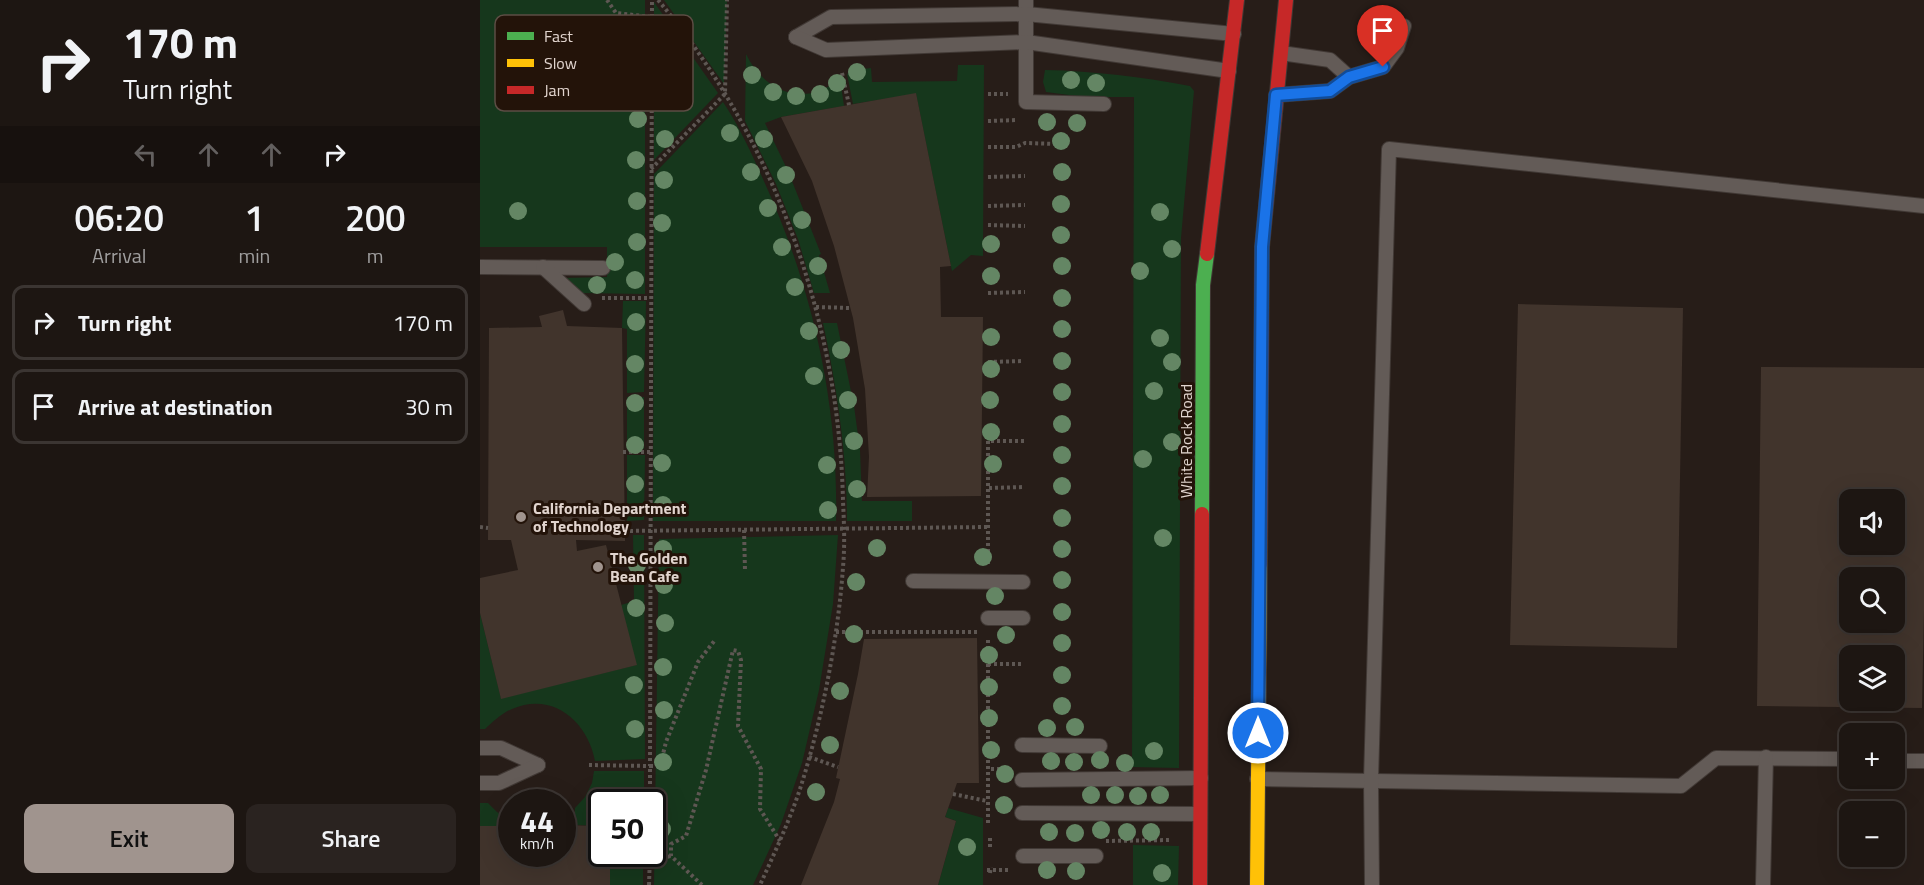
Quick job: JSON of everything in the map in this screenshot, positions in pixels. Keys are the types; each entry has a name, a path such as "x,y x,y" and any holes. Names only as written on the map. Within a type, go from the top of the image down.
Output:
{"main road":[{"name":"White Rock Road","path":"1200,885 1203,285 1237,0"},
{"path":"1257,885 1262,247 1286,0"}],"lane":[{"path":"1229,71 1026,42 826,50 796,36 831,17 1026,7 1233,34"},
{"path":"1026,7 1026,102 1104,104"},
{"path":"1276,95 1330,91 1349,77 1383,67 1397,48 1404,26"},
{"path":"1281,53 1330,60 1349,77"},
{"path":"1372,885 1371,780 1389,149 1924,206"},
{"path":"480,267 603,268"},
{"path":"543,267 584,304"},
{"path":"913,581 1023,582"},
{"path":"988,618 1023,618"},
{"path":"1022,745 1101,746"},
{"path":"480,748 501,748 538,765 499,783 480,783"},
{"path":"1763,885 1766,757"},
{"path":"1257,779 1681,786 1716,758 1839,759"},
{"path":"1905,760 1924,761"},
{"path":"1022,780 1201,778"},
{"path":"1022,813 1200,814"},
{"path":"1023,856 1096,856"}],"path":[{"path":"607,0 616,13 634,15"},
{"path":"658,0 671,15"},
{"path":"650,169 725,94 727,0"},
{"path":"693,46 740,118 783,208 816,307 839,428 844,528 843,565 836,632 800,790 760,885"},
{"path":"842,73 849,105"},
{"path":"650,789 651,111"},
{"path":"988,121 1026,120"},
{"path":"988,147 1016,147 1026,143 1059,144"},
{"path":"988,177 1025,176"},
{"path":"988,206 1025,205"},
{"path":"988,225 1025,226"},
{"path":"987,293 1025,292"},
{"path":"597,297 650,298"},
{"path":"816,307 850,308"},
{"path":"988,362 1024,361"},
{"path":"988,581 988,441 1024,441"},
{"path":"623,452 650,452"},
{"path":"989,488 1024,487"},
{"path":"624,531 988,527"},
{"path":"480,528 488,528"},
{"path":"744,530 745,570"},
{"path":"836,632 988,632 990,665 988,823"},
{"path":"589,765 660,766 666,742 698,662 715,640"},
{"path":"702,885 671,855 671,844 686,836 706,770 733,650 738,651 741,660 738,726 761,769 760,809 780,841"},
{"path":"990,665 1023,664"},
{"path":"809,757 838,767"},
{"path":"953,794 987,801"},
{"path":"990,837 990,847"},
{"path":"1101,841 1172,840"},
{"path":"666,856 671,855"},
{"path":"649,885 650,867"},
{"path":"990,870 1012,870"}],"green space":[{"path":"480,0 645,0 645,15 495,15 495,111 645,111 645,294 580,293 563,278 607,277 607,247 480,247"},
{"path":"664,0 727,0 724,84 693,41 693,15 675,15"},
{"path":"654,2 663,15 654,15"},
{"path":"746,54 764,78 787,92 814,93 840,78 844,106 781,117 765,123 788,171 821,254 819,255 830,293 814,293 798,239 776,184 745,121"},
{"path":"693,57 718,93 654,160 654,111 693,111"},
{"path":"958,65 984,65 983,256 971,255 952,271 916,94 853,104 847,74 854,70 871,68 872,82 957,81"},
{"path":"1045,70 1136,77 1190,86 1194,91 1181,238 1179,768 1132,767 1134,97 1084,97 1046,92 1043,82"},
{"path":"723,102 763,179 796,261 808,303 819,346 833,433 836,521 653,521 654,174"},
{"path":"623,301 646,301 644,392 627,393 627,329 622,328"},
{"path":"823,323 837,323 854,406 860,450 862,501 912,501 912,521 847,521 840,421"},
{"path":"627,397 644,397 644,449 627,449"},
{"path":"627,455 645,455 644,520 627,521"},
{"path":"633,535 644,535 645,759 595,761 585,734 576,723 554,707 541,704 527,704 512,709 485,729 480,729 480,613 501,698 636,665 621,605 634,601"},
{"path":"838,535 833,604 819,690 802,763 781,824 753,885 654,885 654,867 666,867 666,789 655,789 659,539"},
{"path":"594,771 644,771 644,789 589,789"},
{"path":"588,791 588,826 576,825 576,807"},
{"path":"480,803 488,803 498,813 498,826 480,826"},
{"path":"948,808 983,818 983,885 938,885 956,821 945,817"},
{"path":"1133,845 1179,846 1178,885 1133,885"},
{"path":"610,867 643,867 643,885 610,885"}],"building":[{"path":"916,93 951,266 940,267 941,317 983,317 981,496 867,497 869,457 865,389 853,318 834,246 812,181 781,117"},
{"path":"1518,304 1683,308 1677,648 1510,645"},
{"path":"563,310 567,326 622,328 625,541 576,540 577,551 606,545 637,665 501,699 480,613 480,578 518,570 511,540 488,540 489,328 542,327 539,316"},
{"path":"1761,367 1924,368 1922,708 1905,708 1905,645 1839,645 1839,707 1757,706"},
{"path":"977,638 979,783 957,783 945,817 956,821 938,885 801,885 834,802 840,779 836,778 864,639"},
{"path":"576,825 588,826 588,867 610,867 610,885 480,885 480,826 498,826 498,867 576,867"}],"traffic: fast":[{"path":"1202,514 1203,285 1207,254"}],"traffic: slow":[{"path":"1257,885 1260,564"}],"traffic: jam":[{"path":"1207,254 1237,0"},
{"path":"1260,564 1262,247 1286,0"},
{"path":"1200,885 1202,514"}],"place":[{"name":"California Department of Technology","path":"521,517"},
{"name":"The Golden Bean Cafe","path":"598,567"}],"route":[{"path":"1258,733 1262,247 1276,95 1330,91 1349,77 1383,67"}]}
